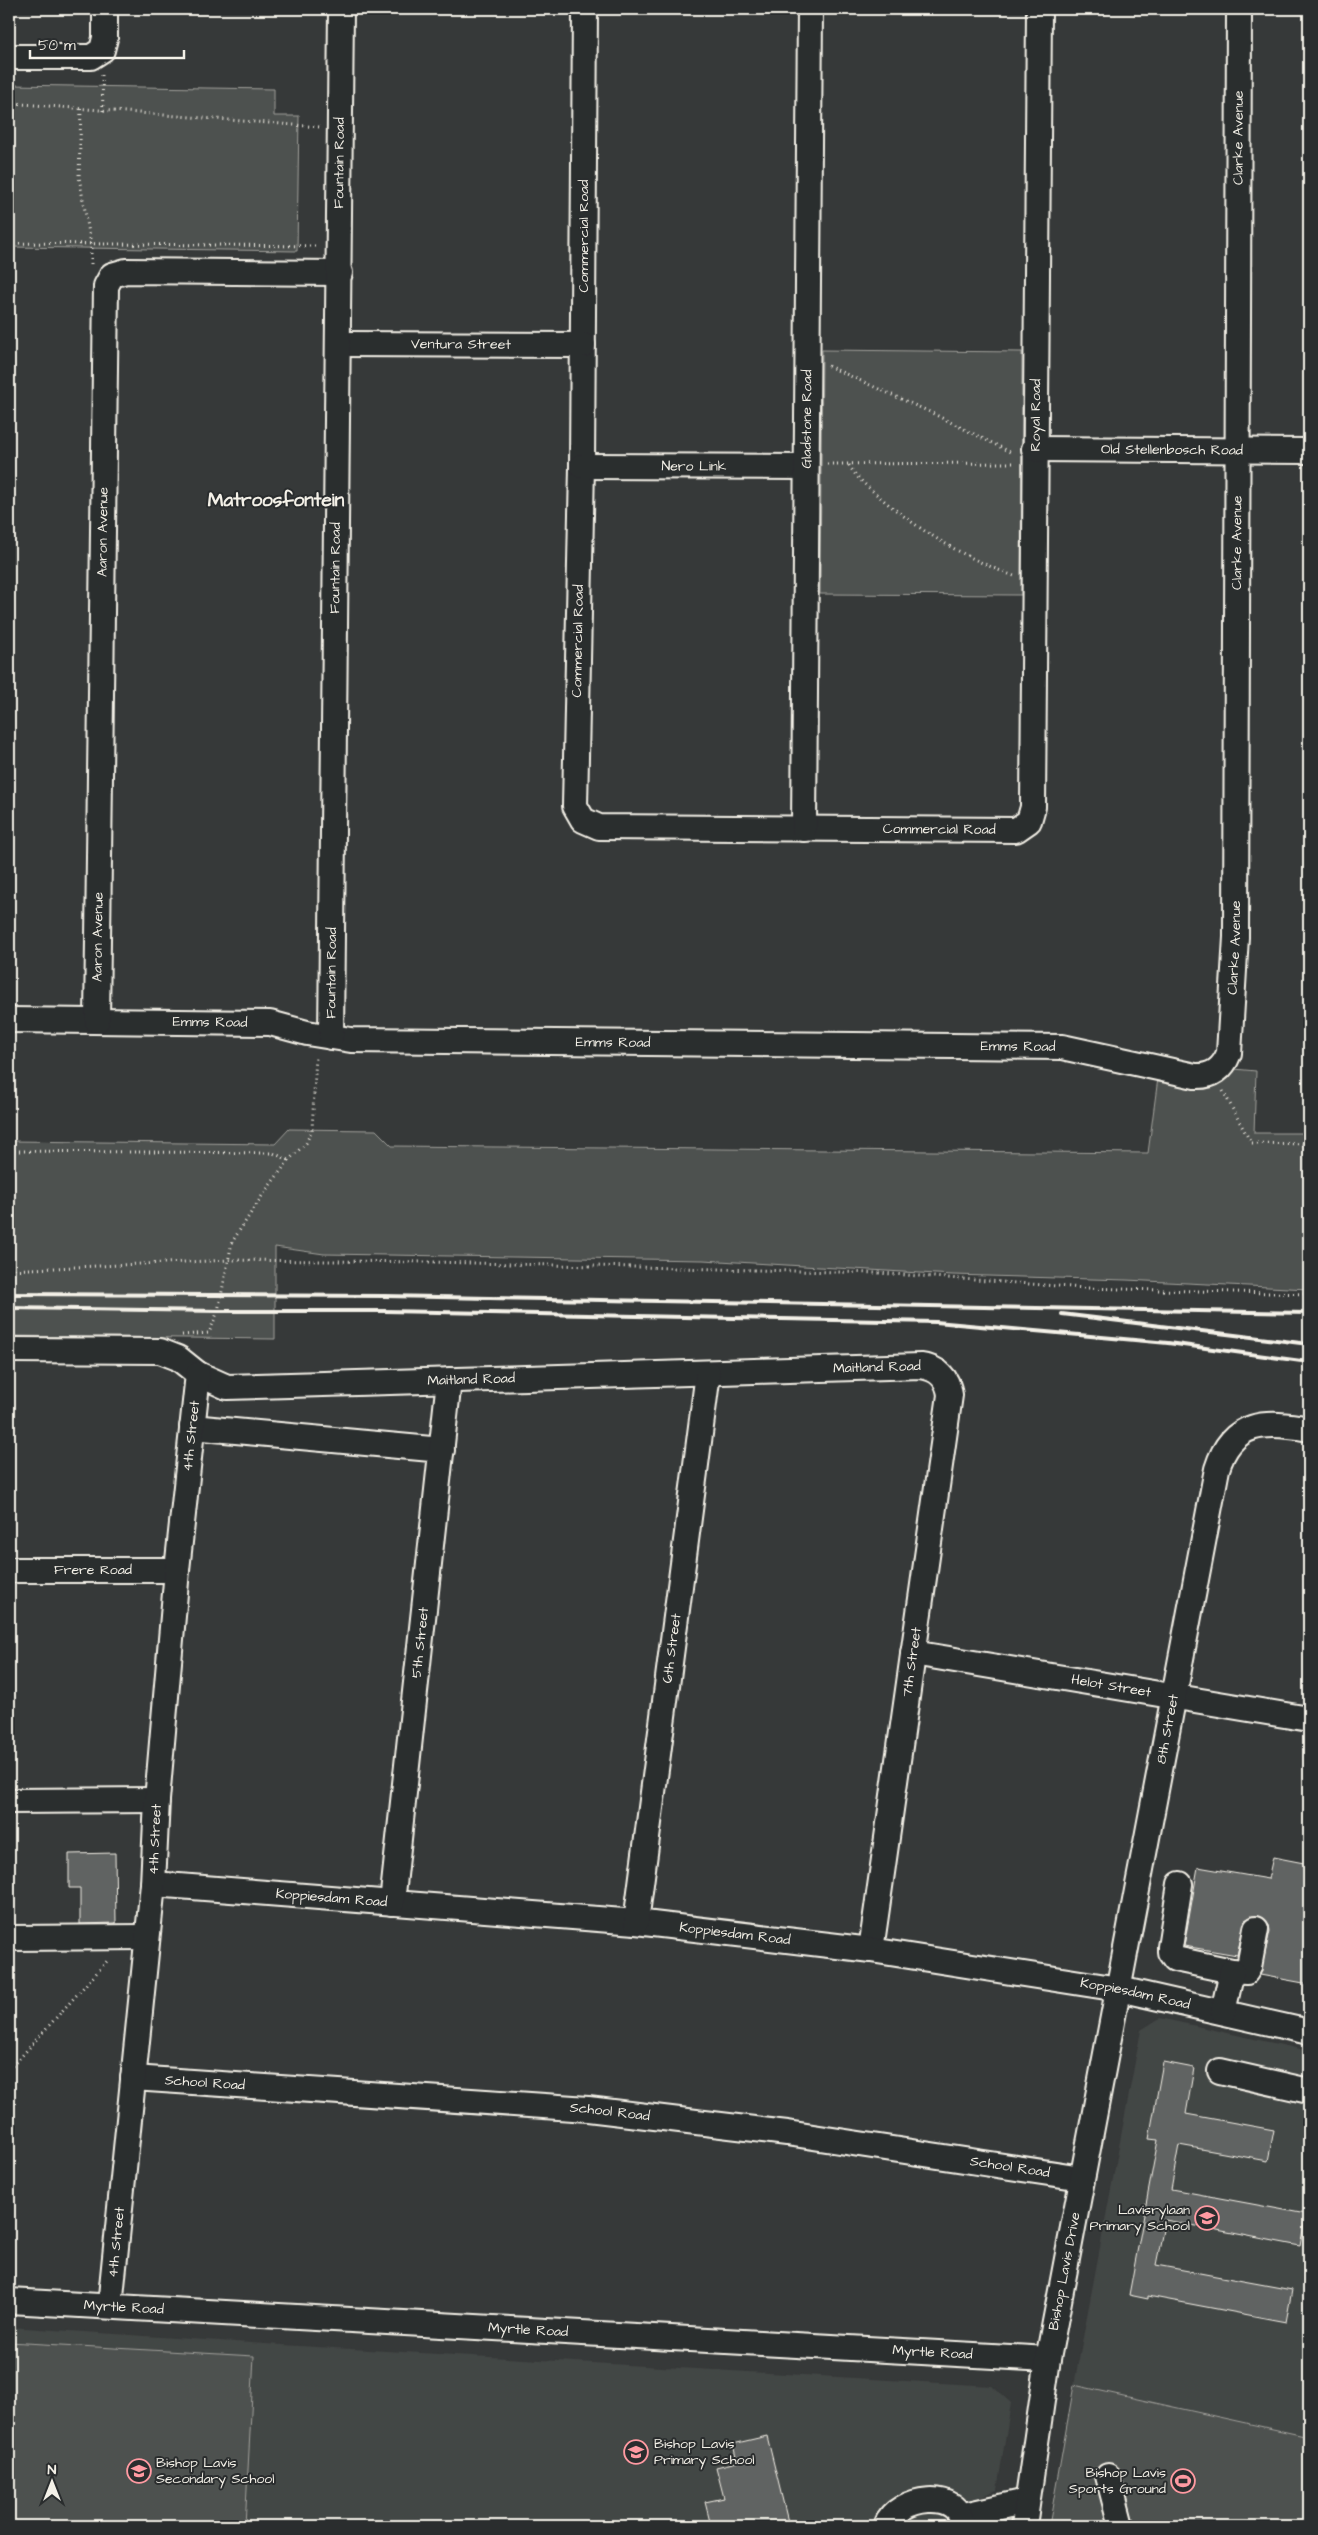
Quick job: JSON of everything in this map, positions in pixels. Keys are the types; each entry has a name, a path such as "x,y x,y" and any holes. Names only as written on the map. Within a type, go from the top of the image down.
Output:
{"street":[{"path":"9,57 91,57 102,50 105,38 105,9"},
{"name":"Fountain Road","path":"324,1036 340,344 341,9"},
{"name":"Commercial Road","path":"584,9 582,466 575,806 583,820 599,827 1016,830 1029,821"},
{"name":"Gladstone Road","path":"804,829 810,9"},
{"name":"Royal Road","path":"1029,821 1033,807 1038,9"},
{"name":"Clarke Avenue","path":"1215,1072 1221,1067 1229,1053 1236,937 1239,9"},
{"name":"Aaron Avenue","path":"97,1021 106,286 112,275 126,271 340,273"},
{"name":"Ventura Street","path":"340,344 583,345"},
{"name":"Old Stellenbosch Road","path":"1034,449 1309,451"},
{"name":"Nero Link","path":"582,466 806,467"},
{"name":"Emms Road","path":"9,1020 270,1023 324,1036 351,1040 1062,1047 1195,1076 1215,1072"},
{"path":"9,1350 160,1351 168,1353"},
{"name":"Maitland Road","path":"168,1353 198,1374 227,1387 921,1366 929,1367 942,1376"},
{"name":"6th Street","path":"636,1922 708,1373"},
{"name":"4th Street","path":"110,2306 153,1884 157,1800 177,1570 198,1374"},
{"name":"7th Street","path":"871,1950 950,1395 942,1376"},
{"name":"5th Street","path":"392,1903 449,1380"},
{"name":"8th Street","path":"1119,1989 1217,1469 1226,1449 1233,1440 1254,1426 1280,1424 1309,1429"},
{"path":"192,1427 442,1450"},
{"name":"Frere Road","path":"9,1570 177,1570"},
{"name":"Helot Street","path":"913,1653 1309,1719"},
{"path":"9,1801 157,1800"},
{"name":"Koppiesdam Road","path":"153,1884 636,1922 871,1950 1119,1989 1309,2032"},
{"path":"1180,1884 1170,1947 1172,1956 1175,1959 1243,1972 1248,1970 1256,1928"},
{"path":"9,1938 147,1937"},
{"path":"1223,2012 1232,1971"},
{"name":"Bishop Lavis Drive","path":"1024,2526 1048,2359 1119,1989"},
{"path":"1220,2071 1309,2091"},
{"name":"School Road","path":"133,2078 588,2109 787,2133 1082,2178"},
{"name":"Myrtle Road","path":"9,2301 1048,2359"},
{"path":"1108,2476 1121,2526"},
{"path":"886,2526 896,2511 905,2505 926,2500 950,2504 955,2508 961,2521 1027,2500"}],"path":[{"path":"102,50 103,111"},
{"path":"9,103 296,127"},
{"path":"81,109 80,178 91,244 91,270"},
{"path":"9,243 323,246"},
{"path":"806,467 849,464 1020,463 1017,456 932,413 825,364 807,363"},
{"path":"849,464 856,476 893,508 938,541 982,564 1019,578 1033,579"},
{"path":"168,1353 171,1336 209,1333 218,1311 230,1260 232,1242 246,1218 289,1160 306,1143 312,1130 324,1036"},
{"path":"1215,1072 1251,1142 1309,1144"},
{"path":"9,1151 273,1154 289,1160"},
{"path":"9,1270 230,1260 432,1262 878,1273 1085,1288 1309,1294"},
{"path":"9,2070 110,1958"}],"shaded area":[{"path":"9,85 274,89 274,116 299,116 297,251 9,247"},
{"path":"822,350 1022,352 1021,595 820,594"},
{"path":"1234,1069 1256,1071 1254,1133 1309,1133 1309,1289 1126,1280 953,1275 703,1260 324,1254 275,1247 275,1339 9,1336 9,1141 275,1144 289,1129 376,1130 392,1146 1148,1153 1158,1078 1189,1085 1210,1085 1219,1083 1227,1078"},
{"name":"Lavisrylaan Primary School","path":"1160,2018 1309,2051 1309,2437 1074,2385 1141,2030"},
{"name":"Bishop Lavis Primary School","path":"9,2327 265,2344 992,2386 1011,2403 997,2490 979,2497 977,2518 989,2526 9,2526"},
{"name":"Bishop Lavis Secondary School","path":"9,2342 254,2356 245,2526 9,2526"},
{"name":"Bishop Lavis Sports Ground","path":"1074,2385 1309,2437 1309,2526 1049,2526"}],"building":[{"path":"115,1853 116,1923 80,1924 80,1888 69,1888 69,1854"},
{"path":"1273,1857 1309,1864 1309,1984 1260,1975 1270,1931 1269,1924 1259,1916 1252,1916 1245,1920 1237,1955 1184,1946 1198,1867 1268,1879"},
{"path":"1163,2062 1194,2068 1186,2114 1274,2130 1268,2161 1179,2145 1171,2189 1306,2214 1300,2246 1165,2220 1156,2265 1292,2290 1286,2322 1148,2296 1148,2299 1129,2295 1158,2140 1149,2139"},
{"path":"767,2436 789,2526 744,2526 743,2522 711,2526 705,2502 724,2498 716,2467 737,2462 733,2444"}],"railway":[{"path":"9,1294 385,1296 1309,1313"},
{"path":"9,1308 385,1311 936,1322 1168,1343 1309,1362"},
{"path":"1062,1314 1309,1344"}],"place":[{"name":"Lavisrylaan Primary School","path":"1207,2218"},
{"name":"Bishop Lavis Primary School","path":"636,2452"},
{"name":"Bishop Lavis Secondary School","path":"139,2471"},
{"name":"Bishop Lavis Sports Ground","path":"1183,2481"}],"district":[{"name":"Matroosfontein","path":"276,500"}]}
